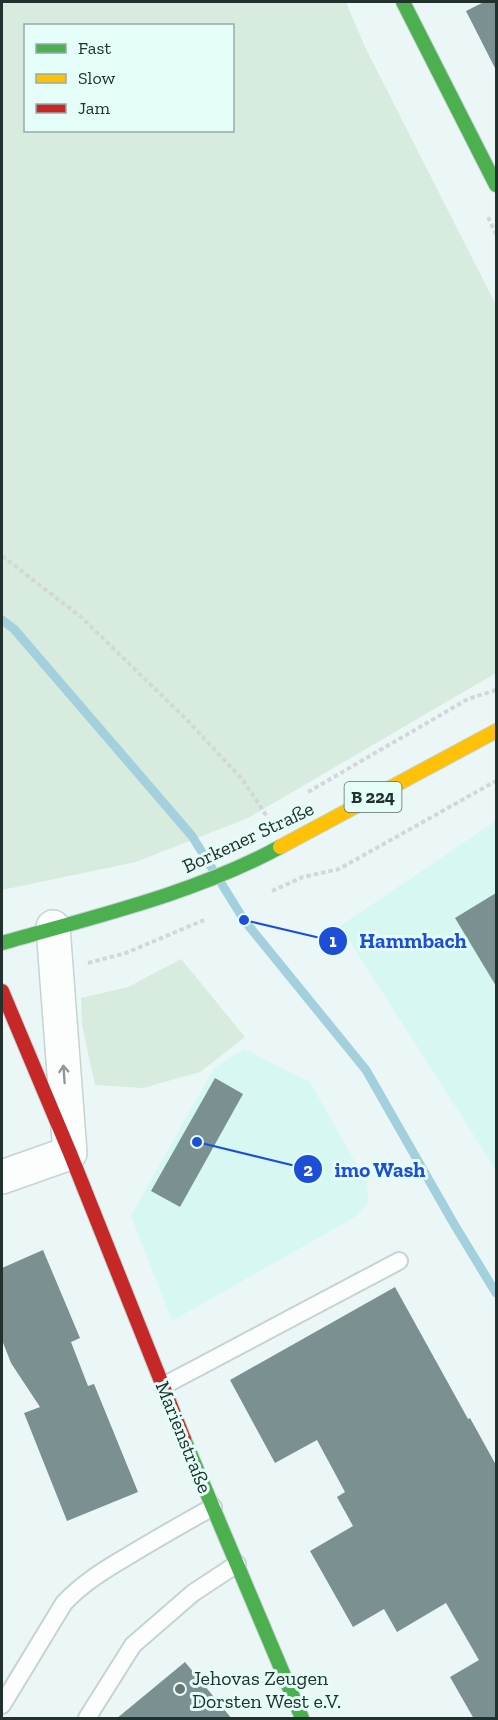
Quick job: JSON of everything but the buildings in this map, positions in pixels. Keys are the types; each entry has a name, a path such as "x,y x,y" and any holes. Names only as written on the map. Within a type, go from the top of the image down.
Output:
{"street":[{"path":"403,2 496,185"},
{"name":"Borkener Straße","path":"2,943 187,889 250,863 496,731"},
{"name":"Marienstraße","path":"53,927 70,1153"},
{"name":"Marienstraße","path":"2,991 302,1719"},
{"path":"2,1177 70,1153"}],"lane":[{"path":"163,1386 399,1262"},
{"path":"2,1705 64,1603 76,1591 88,1580 213,1507"},
{"path":"87,1719 133,1645 193,1593 237,1564"}],"path":[{"path":"2,556 81,617 186,719 242,779 285,844"},
{"path":"307,793 468,699 496,690"},
{"path":"268,892 303,877 339,869 496,781"},
{"path":"258,822 267,816"},
{"path":"57,971 126,953 208,918"}],"shaded area":[{"path":"2,2 346,2 365,47 496,305 496,673 248,818 136,862 2,890"},
{"path":"496,821 496,1170 340,926"},
{"path":"181,959 245,1037 200,1072 143,1088 95,1085 82,1025 81,998 128,987"},
{"path":"244,1049 310,1082 367,1183 368,1203 355,1217 172,1321 131,1216 214,1068"}],"waterway":[{"path":"2,620 14,629 192,836 244,920 366,1070 496,1293"}],"traffic: fast":[{"path":"403,2 496,185"},
{"path":"2,943 179,891 247,864 280,847"},
{"path":"184,1439 302,1718"}],"traffic: slow":[{"path":"280,847 496,731"}],"traffic: jam":[{"path":"2,991 70,1153 184,1439"}],"place":[{"name":"Hammbach","path":"244,920"},
{"name":"imo Wash","path":"197,1142"},
{"name":"Jehovas Zeugen Dorsten West e.V.","path":"180,1689"}]}
